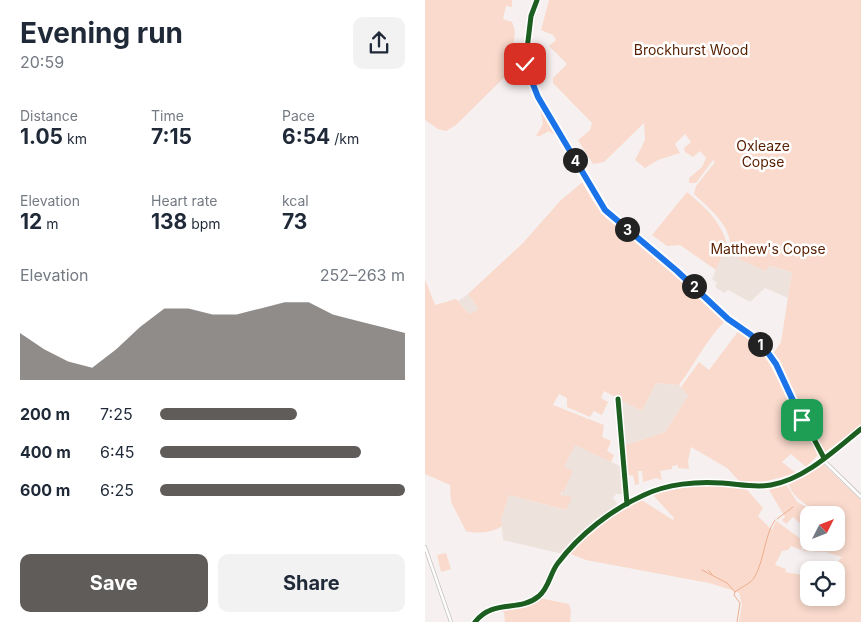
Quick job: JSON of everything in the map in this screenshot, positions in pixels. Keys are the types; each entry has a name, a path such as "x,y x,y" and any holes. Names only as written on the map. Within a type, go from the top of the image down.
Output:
{"street":[{"path":"537,0 531,15 525,66 538,97 596,198 609,215 677,271 720,312 751,335 769,354 823,458 861,497"},
{"path":"475,622 492,608 521,604 539,596 546,588 557,564 573,547 598,524 641,496 661,489 699,483 758,486 773,484 796,477 861,429"},
{"path":"425,547 451,622"}],"shaded area":[{"path":"728,247 740,254 740,259 765,271 768,266 792,272 788,298 765,288 750,302 728,290 724,293 715,287 717,283 712,279 724,250"},
{"path":"468,294 479,309 469,314 458,301"},
{"path":"656,383 679,385 688,395 686,400 665,432 623,446 618,398 642,411"},
{"path":"552,434 622,467 625,494 616,494 613,498 619,506 593,522 563,554 503,540 501,519 509,495 565,510"}],"green space":[{"path":"425,0 512,0 512,7 506,6 503,19 512,22 515,32 515,50 522,60 456,125 446,131 438,129 425,120"},
{"path":"549,0 861,0 861,425 825,452 809,429 797,400 788,389 773,354 781,342 792,272 769,266 765,271 739,259 740,254 730,248 730,240 723,225 713,211 694,194 696,186 715,162 713,160 696,183 689,183 689,178 702,167 706,158 700,151 693,157 685,152 684,148 691,142 685,134 675,144 680,153 658,160 645,168 635,160 645,140 644,123 604,162 593,164 578,140 590,130 592,123 553,83 553,78 567,64 549,46 556,40 553,35 541,30"},
{"path":"539,104 562,143 549,131 536,136 543,124"},
{"path":"584,181 605,214 685,282 725,321 712,336 679,385 656,383 642,411 604,391 601,398 608,402 602,415 594,411 590,417 567,407 567,398 559,394 553,405 604,425 602,437 611,441 607,451 614,455 611,462 575,445 564,467 573,471 561,495 572,497 566,510 509,495 501,519 502,526 484,532 466,531 451,502 450,485 425,474 425,279 435,305 456,299 469,314 479,309 468,294 522,244 561,200"},
{"path":"687,192 712,216 725,238 728,247 724,250 716,270 680,245 667,246 652,235"},
{"path":"647,240 679,267 675,268 646,242"},
{"path":"681,269 731,316 751,329 750,331 723,314"},
{"path":"740,329 768,356 818,455 806,467 791,454 782,462 796,473 767,481 740,482 727,468 691,447 688,461 689,469 678,468 678,465 672,466 672,469 660,471 662,480 656,478 643,482 642,471 638,471 639,484 635,485 633,475 625,476 623,446 665,432 688,396 681,387 699,362 709,370"},
{"path":"823,464 861,500 861,622 739,622 742,605 739,593 735,591 709,583 586,560 568,553 594,529 640,499 673,520 674,518 653,495 672,490 714,484 738,485 745,488 763,508 758,516 772,530 776,521 800,538 800,550 791,546 788,550 782,551 775,565 786,569 785,572 800,574 800,606 845,606 845,561 838,561 842,557 826,552 803,551 845,551 845,506 807,506 798,499 788,483"},
{"path":"786,484 797,502 804,506 800,506 800,523 793,517 786,524 782,520 785,517 769,490"},
{"path":"446,553 451,569 441,572 437,555"},
{"path":"539,598 569,604 571,611 570,622 505,622 504,612 493,610 522,605"}],"waterway":[{"path":"777,519 793,507"},
{"path":"735,592 754,578 769,532 775,520"},
{"path":"702,570 727,583 735,592 734,595 740,603 737,622"},
{"path":"708,570 712,574"}],"cycle path":[{"path":"537,0 531,16 525,66 538,97 596,198 609,215 677,271 720,313 750,335 769,354 824,458"},
{"path":"618,399 627,504"},
{"path":"475,622 490,610 523,604 539,596 566,553 608,515 632,501 653,491 682,484 712,482 759,486 784,482 819,463 861,429"}],"route":[{"path":"525,64 538,97 596,198 605,210 694,286 713,306 751,335 766,350 776,364 802,420"}],"park label":[{"name":"Brockhurst Wood","path":"691,49"},
{"name":"Oxleaze Copse","path":"763,154"},
{"name":"Matthew's Copse","path":"768,248"}]}
